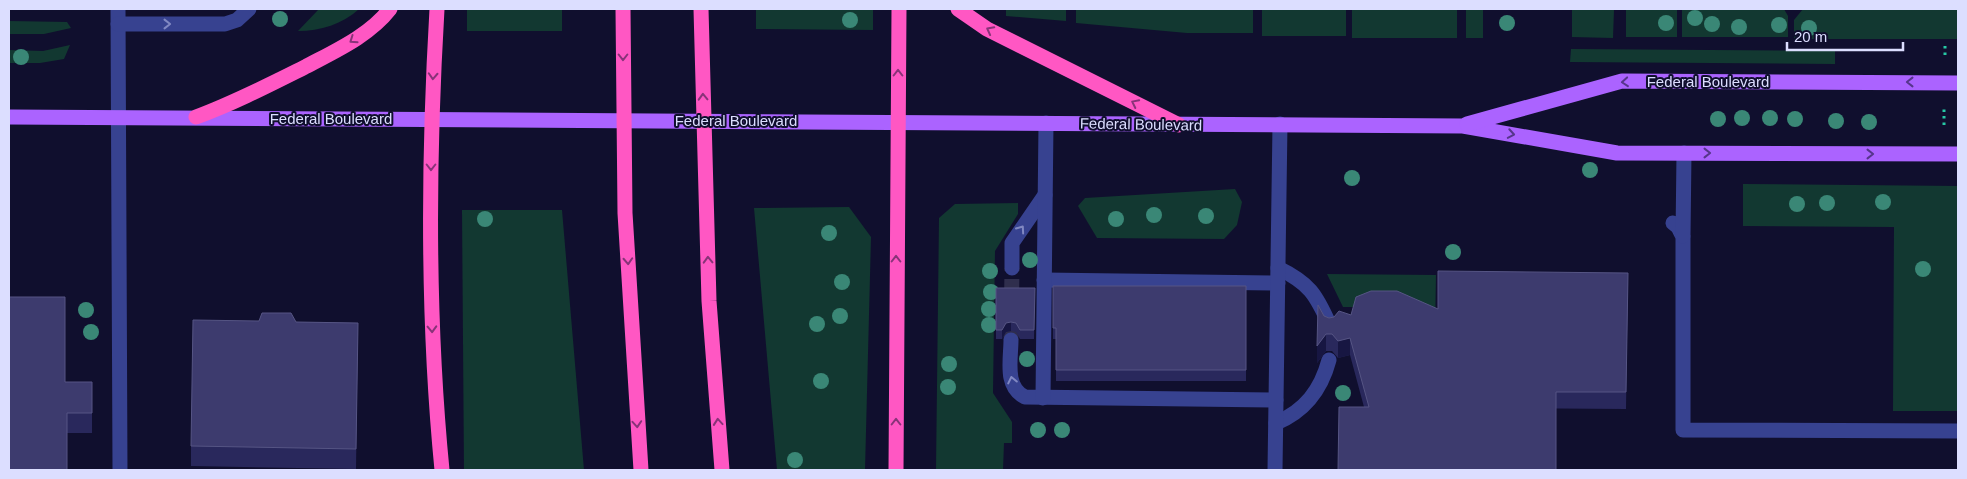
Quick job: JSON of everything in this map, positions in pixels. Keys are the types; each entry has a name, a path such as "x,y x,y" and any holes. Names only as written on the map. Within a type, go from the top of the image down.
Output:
{"highway":[{"path":"196,117 243,99 343,47 381,20 390,9"},
{"path":"437,9 431,118 433,346 442,470"},
{"path":"623,9 625,213 641,470"},
{"path":"701,9 709,301 722,470"},
{"path":"896,470 899,9"},
{"path":"958,9 988,29 1179,124"}],"main road":[{"name":"Federal Boulevard","path":"1463,126 1622,81 1958,82"},
{"name":"Federal Boulevard","path":"9,117 431,118 1463,126 1617,153 1958,154"}],"lane":[{"path":"120,470 118,16 225,24 238,20 249,9"},
{"path":"1043,398 1046,122"},
{"path":"1275,470 1280,124"},
{"path":"1684,153 1683,430 1958,431"},
{"path":"1012,268 1012,243 1045,195"},
{"path":"1673,223 1678,227 1683,238"},
{"path":"1044,280 1278,275 1300,279 1318,299 1330,326"},
{"path":"1011,340 1011,374 1014,388 1025,396 1043,398 1276,400"},
{"path":"1276,423 1289,417 1310,400 1325,378 1329,360"}],"green space":[{"path":"319,9 359,9 346,19 331,26 315,30 298,31"},
{"path":"467,9 562,9 562,31 467,31"},
{"path":"756,9 873,9 873,30 756,29"},
{"path":"1006,9 1066,9 1066,21 1006,16"},
{"path":"1076,9 1253,9 1253,33 1187,33 1076,23"},
{"path":"1262,9 1346,9 1346,36 1262,36"},
{"path":"1352,9 1457,9 1457,38 1352,38"},
{"path":"1466,9 1483,9 1483,38 1466,38"},
{"path":"1572,9 1614,10 1613,38 1572,37"},
{"path":"1626,9 1677,9 1677,37 1626,37"},
{"path":"1682,9 1784,9 1788,16 1788,37 1682,37"},
{"path":"1803,9 1958,9 1958,39 1794,39 1794,20"},
{"path":"9,21 67,22 71,28 44,34 9,34"},
{"path":"70,45 64,59 40,63 9,63 9,50 43,51"},
{"path":"1571,49 1835,51 1835,64 1570,62"},
{"path":"1743,184 1958,186 1958,411 1893,411 1894,227 1743,226"},
{"path":"1235,189 1242,202 1237,225 1224,239 1097,238 1078,206 1085,198"},
{"path":"1018,203 1018,214 995,251 993,393 1012,422 1012,443 1004,443 1003,470 936,470 939,218 955,204"},
{"path":"849,207 871,237 865,470 777,470 754,208"},
{"path":"462,210 562,210 584,470 464,470"},
{"path":"1327,274 1436,275 1435,331 1406,307 1343,307"}],"building":[{"path":"1438,271 1628,273 1626,392 1556,392 1556,470 1338,470 1339,407 1369,407 1350,338 1338,341 1332,334 1326,334 1317,346 1318,305 1324,316 1329,318 1334,317 1339,311 1351,315 1356,297 1371,291 1397,291 1438,309"},
{"path":"1053,286 1246,286 1246,370 1056,370"},
{"path":"996,288 1035,288 1034,330 1020,330 1016,323 1011,322 1006,323 1002,330 996,330"},
{"path":"9,297 65,297 65,382 92,382 92,413 67,413 67,470 9,470"},
{"path":"262,313 291,313 296,322 358,323 356,449 191,446 193,320 259,321"}],"tunnel":[{"path":"1011,340 1012,268"}]}
